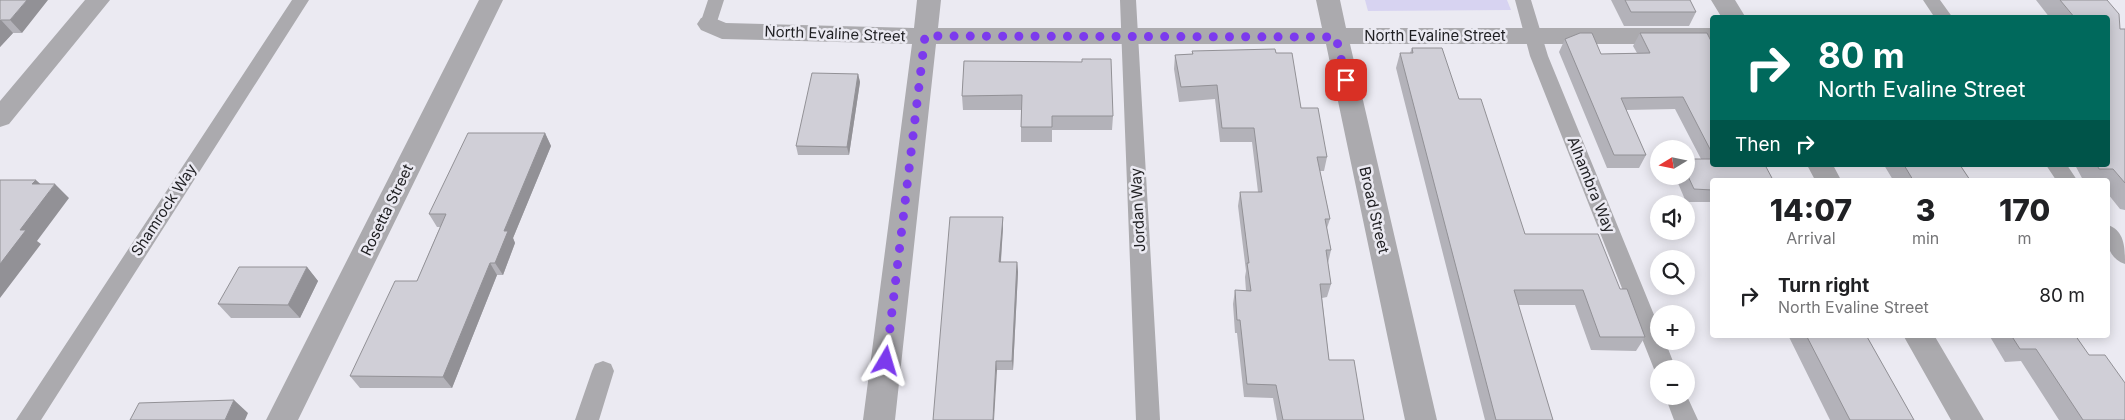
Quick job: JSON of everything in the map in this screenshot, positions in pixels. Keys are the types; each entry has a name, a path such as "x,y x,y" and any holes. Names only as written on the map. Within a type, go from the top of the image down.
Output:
{"street":[{"path":"0,118 98,0"},
{"name":"Rosetta Street","path":"282,420 491,0"},
{"path":"879,420 929,0"},
{"name":"Broad Street","path":"1328,0 1421,420"},
{"path":"1723,0 1732,15"},
{"name":"North Evaline Street","path":"709,24 722,31 925,36 1710,36"},
{"path":"1920,338 1968,420"}],"lane":[{"name":"Shamrock Way","path":"28,420 301,0"},
{"path":"709,24 716,0"},
{"name":"Jordan Way","path":"1128,0 1148,420"},
{"name":"Alhambra Way","path":"1523,0 1539,56 1661,360"},
{"path":"1932,0 1943,15"},
{"path":"2057,167 2066,178"},
{"path":"2110,236 2125,256"},
{"path":"587,420 603,371"},
{"path":"1680,405 1686,420"}],"shaded area":[{"path":"1365,0 1507,0 1511,10 1368,11"}],"building":[{"path":"0,0 27,0 10,20 0,21"},
{"path":"1625,0 1690,0 1696,12 1631,12"},
{"path":"2060,0 2107,0 2119,14 2120,29 2125,29 2125,183 2113,169 2099,169 2098,167 2110,167 2110,15 2072,15"},
{"path":"1580,33 1592,33 1601,54 1650,53 1640,33 1707,33 1710,39 1710,149 1683,97 1621,98 1646,155 1614,155 1565,39"},
{"path":"1412,48 1442,48 1459,99 1481,99 1525,234 1598,234 1620,289 1627,289 1645,337 1600,337 1583,290 1514,290 1553,420 1496,420 1400,53 1413,53"},
{"path":"1275,49 1276,53 1292,53 1301,108 1318,108 1327,157 1317,157 1330,219 1325,219 1331,250 1326,250 1331,284 1320,284 1329,360 1354,360 1364,420 1283,420 1276,385 1247,384 1240,320 1237,320 1235,290 1251,291 1240,192 1262,192 1254,128 1222,128 1217,85 1181,87 1175,55 1193,54 1192,51"},
{"path":"1082,59 1111,59 1113,116 1052,116 1052,127 1021,127 1022,95 962,96 964,61 1082,62"},
{"path":"812,73 858,74 847,147 796,146"},
{"path":"468,133 545,133 504,231 508,231 495,263 490,263 443,377 350,376 395,281 417,281 446,214 429,214"},
{"path":"1695,159 1710,159 1710,167 1766,167 1772,178 1710,178 1710,190 1694,189 1692,185 1695,185"},
{"path":"1905,167 1961,167 1969,178 1912,178"},
{"path":"0,180 36,180 32,184 55,184 20,230 26,230 0,264"},
{"path":"950,217 1003,217 999,262 1017,262 1012,361 996,361 993,420 933,420"},
{"path":"239,267 307,267 288,305 218,304"},
{"path":"1808,338 1868,338 1914,420 1850,420"},
{"path":"2013,338 2077,338 2089,355 2105,355 2125,383 2125,420 2083,420 2036,349 2020,349"},
{"path":"234,400 225,420 130,420 139,403"}],"route":[{"path":"886,361 925,36 1336,37 1346,80"}]}
